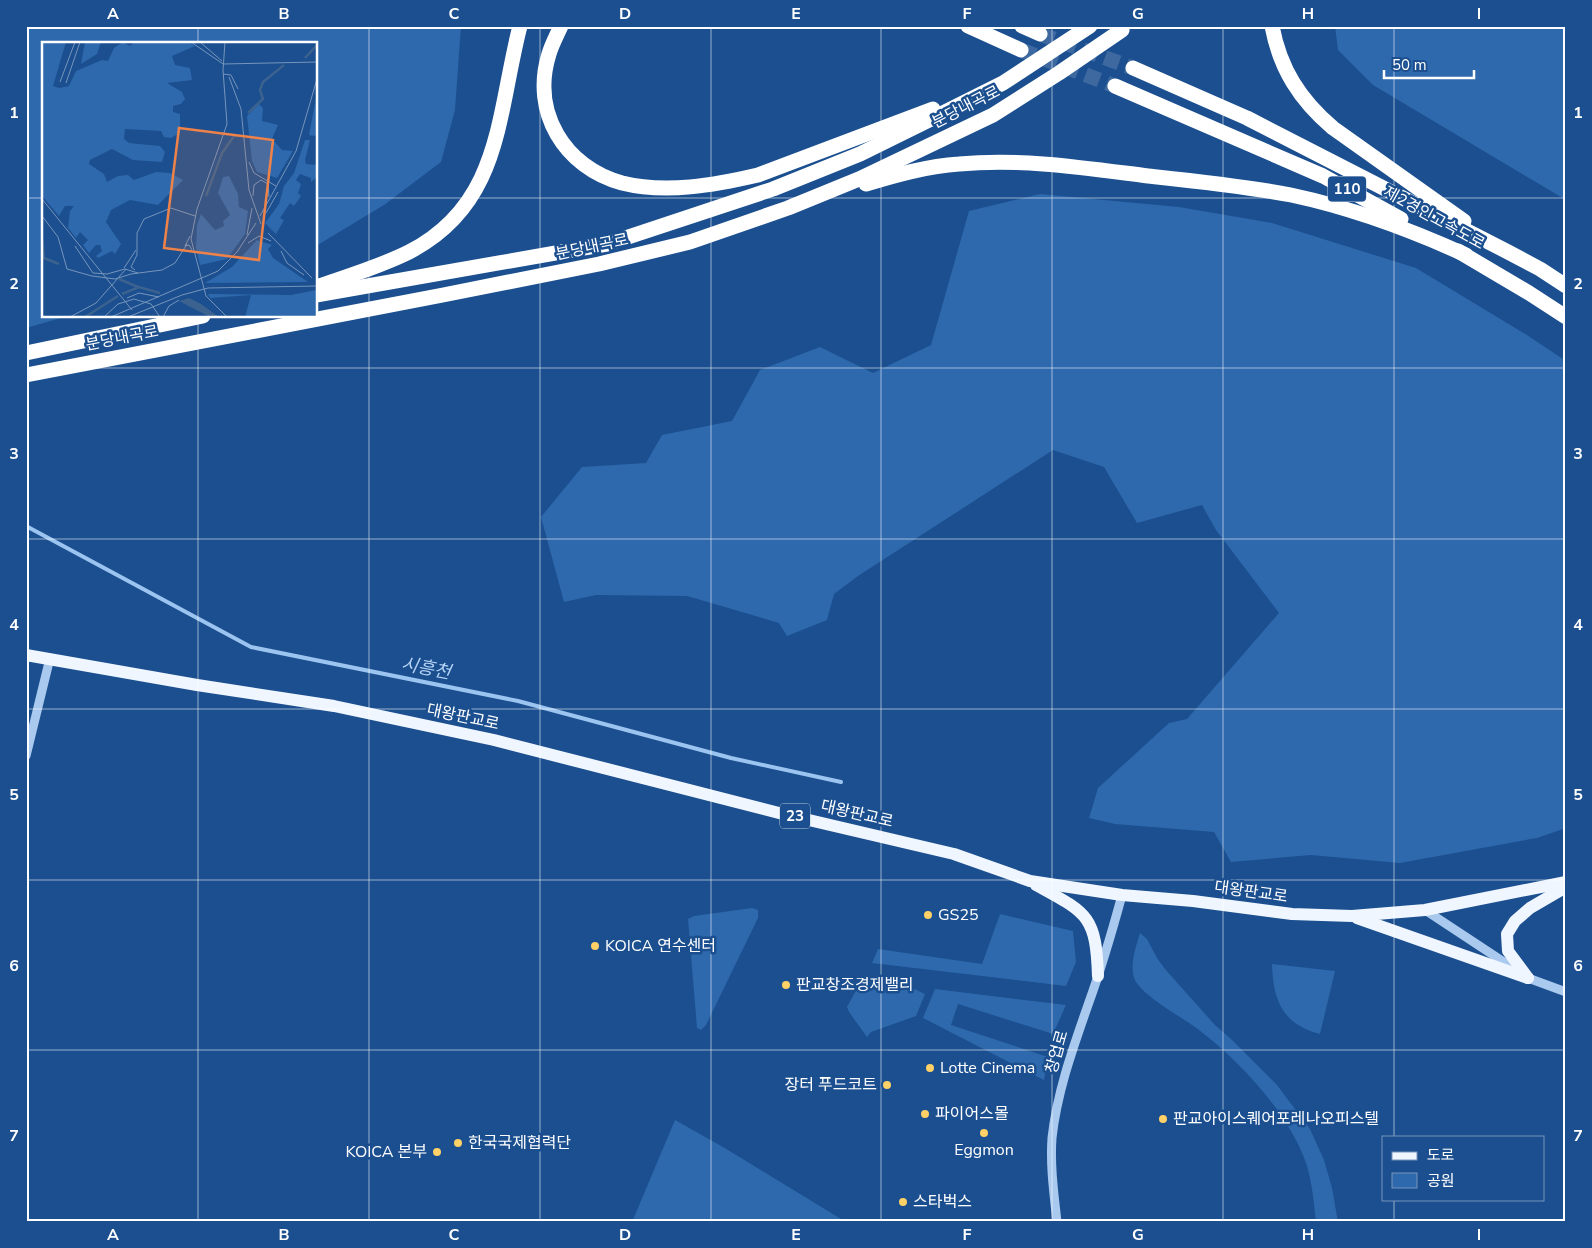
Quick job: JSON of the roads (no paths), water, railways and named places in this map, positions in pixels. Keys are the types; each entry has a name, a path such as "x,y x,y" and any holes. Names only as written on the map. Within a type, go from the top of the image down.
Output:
{"highway":[{"path":"318,286 369,270 410,251 440,233 462,212 480,181 490,155 501,117 520,26"},
{"path":"562,26 549,54 545,79 546,111 553,128 561,143 588,168 623,183 642,186 685,187 758,175 1003,83"},
{"path":"968,26 1021,50"},
{"name":"분당내곡로","path":"318,296 607,244 773,190 860,154 1003,83 1090,26"},
{"path":"1272,26 1282,59 1292,81 1304,100 1319,116 1332,128 1508,252"},
{"name":"분당내곡로","path":"26,375 600,264 690,242 788,208 859,179 993,115 1122,30"},
{"name":"제2경인고속도로","path":"1133,68 1247,118 1508,252 1540,269 1566,286"},
{"name":"제2경인고속도로","path":"1115,86 1323,176 1466,255 1566,317"},
{"path":"788,208 889,178 958,164 1016,162 1045,164 1226,185 1290,195 1390,222 1466,255"},
{"name":"분당내곡로","path":"26,353 194,318"}],"main road":[{"name":"대왕판교로","path":"26,654 198,685 334,706 494,740 954,854 1030,881 1122,895 1193,901 1292,914 1352,916 1425,910 1566,882"},
{"path":"1030,881 1065,901 1084,915 1094,934 1097,949 1098,976"},
{"path":"1528,978 1508,951 1507,934 1515,921 1530,908 1566,887"},
{"path":"1352,916 1528,978"}],"street":[{"path":"26,756 50,658"},
{"name":"창업로","path":"1057,1222 1052,1181 1052,1139 1055,1116 1072,1046 1098,976 1122,895"},
{"path":"1425,910 1528,978 1566,992"}],"waterway":[{"name":"시흥천","path":"26,526 251,647 518,701 731,758 841,782"}],"tunnel":[{"path":"1040,34 1133,68"},
{"path":"1021,50 1115,86"}],"place":[{"name":"GS25","path":"928,915"},
{"name":"KOICA 연수센터","path":"595,946"},
{"name":"판교창조경제밸리","path":"786,985"},
{"name":"Lotte Cinema","path":"930,1068"},
{"name":"장터 푸드코트","path":"887,1085"},
{"name":"파이어스몰","path":"925,1114"},
{"name":"판교아이스퀘어포레나오피스텔","path":"1163,1119"},
{"name":"Eggmon","path":"984,1133"},
{"name":"한국국제협력단","path":"458,1143"},
{"name":"KOICA 본부","path":"437,1152"},
{"name":"스타벅스","path":"903,1202"}]}
